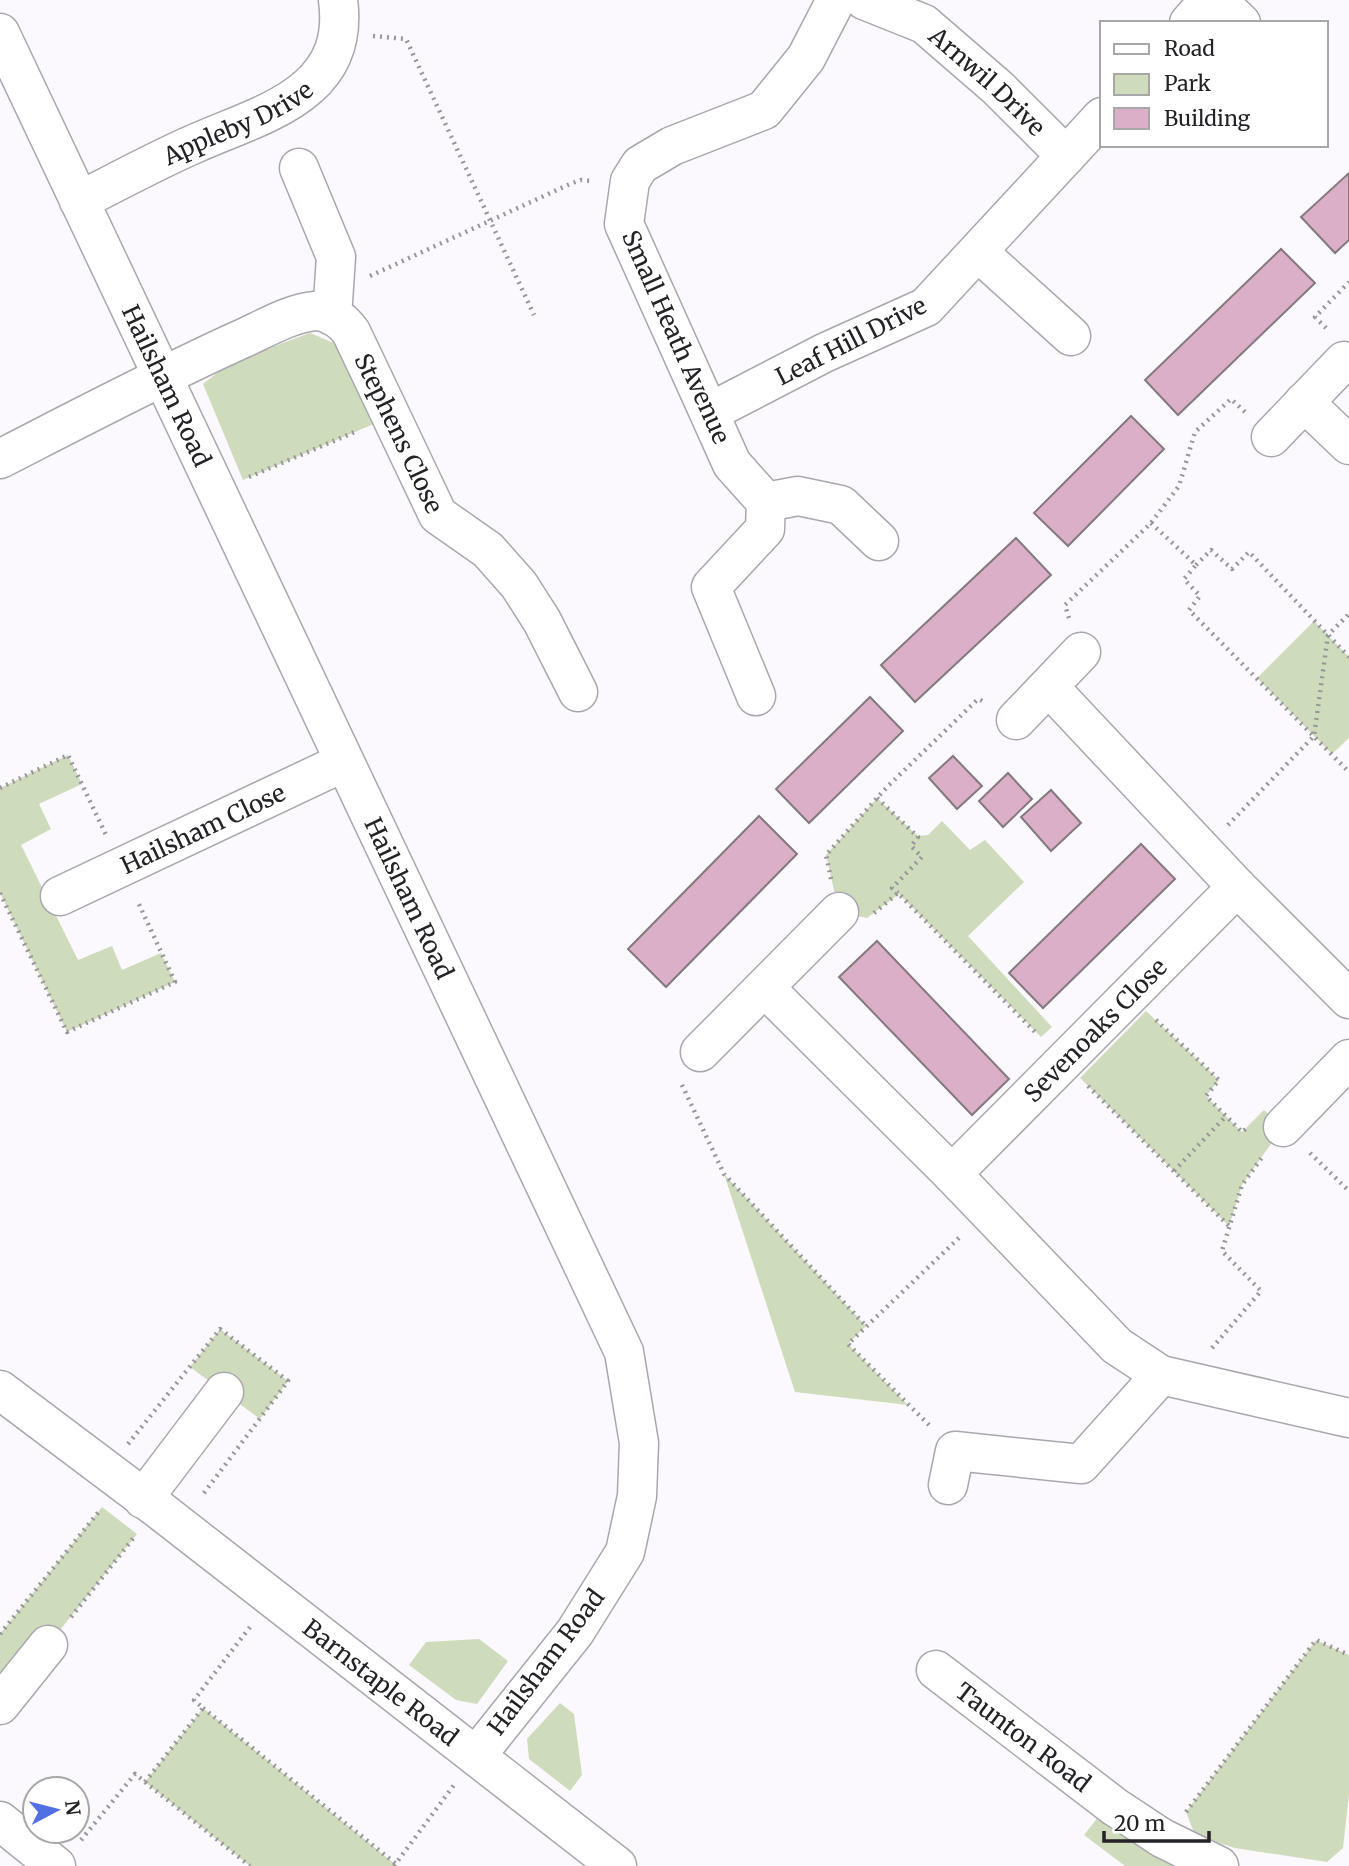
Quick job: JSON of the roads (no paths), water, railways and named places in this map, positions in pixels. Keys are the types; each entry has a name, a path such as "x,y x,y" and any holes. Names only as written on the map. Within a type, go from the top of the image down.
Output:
{"street":[{"name":"Small Heath Avenue","path":"766,502 732,464 624,224 630,186 640,165 672,146 764,110 806,58 836,0"},
{"name":"Arnwil Drive","path":"864,0 924,24 998,88 1066,156"},
{"path":"1191,21 1209,0"},
{"path":"1217,0 1239,21"},
{"name":"Appleby Drive","path":"79,201 193,144 286,105 322,74 338,16"},
{"name":"Hailsham Road","path":"0,33 624,1352 634,1397 639,1443 637,1496 625,1552 575,1632 476,1756"},
{"name":"Leaf Hill Drive","path":"710,412 824,353 926,307 1100,119"},
{"path":"0,458 162,376 307,312 319,311 332,316 336,257 299,168"},
{"path":"978,252 1071,336"},
{"name":"Stephens Close","path":"332,316 342,320 351,331 438,515 488,550 519,585 578,692"},
{"path":"1271,437 1304,402 1338,347"},
{"path":"1304,402 1349,445"},
{"path":"756,696 711,587 765,529 766,502 798,496 841,505 879,541"},
{"path":"1016,720 1081,652"},
{"path":"1049,687 1237,887 1349,999"},
{"name":"Hailsham Close","path":"60,896 344,762"},
{"name":"Sevenoaks Close","path":"952,1174 1237,887"},
{"path":"700,1052 766,989 839,912"},
{"path":"766,989 952,1174 1117,1346 1173,1378 1349,1418"},
{"path":"1283,1127 1349,1059"},
{"path":"951,1468 1081,1464 1173,1378"},
{"name":"Barnstaple Road","path":"0,1390 617,1866"},
{"path":"141,1497 224,1392"},
{"path":"0,1706 48,1645"},
{"name":"Taunton Road","path":"936,1670 1115,1807 1162,1838 1219,1866"},
{"path":"0,1821 66,1856"}]}
